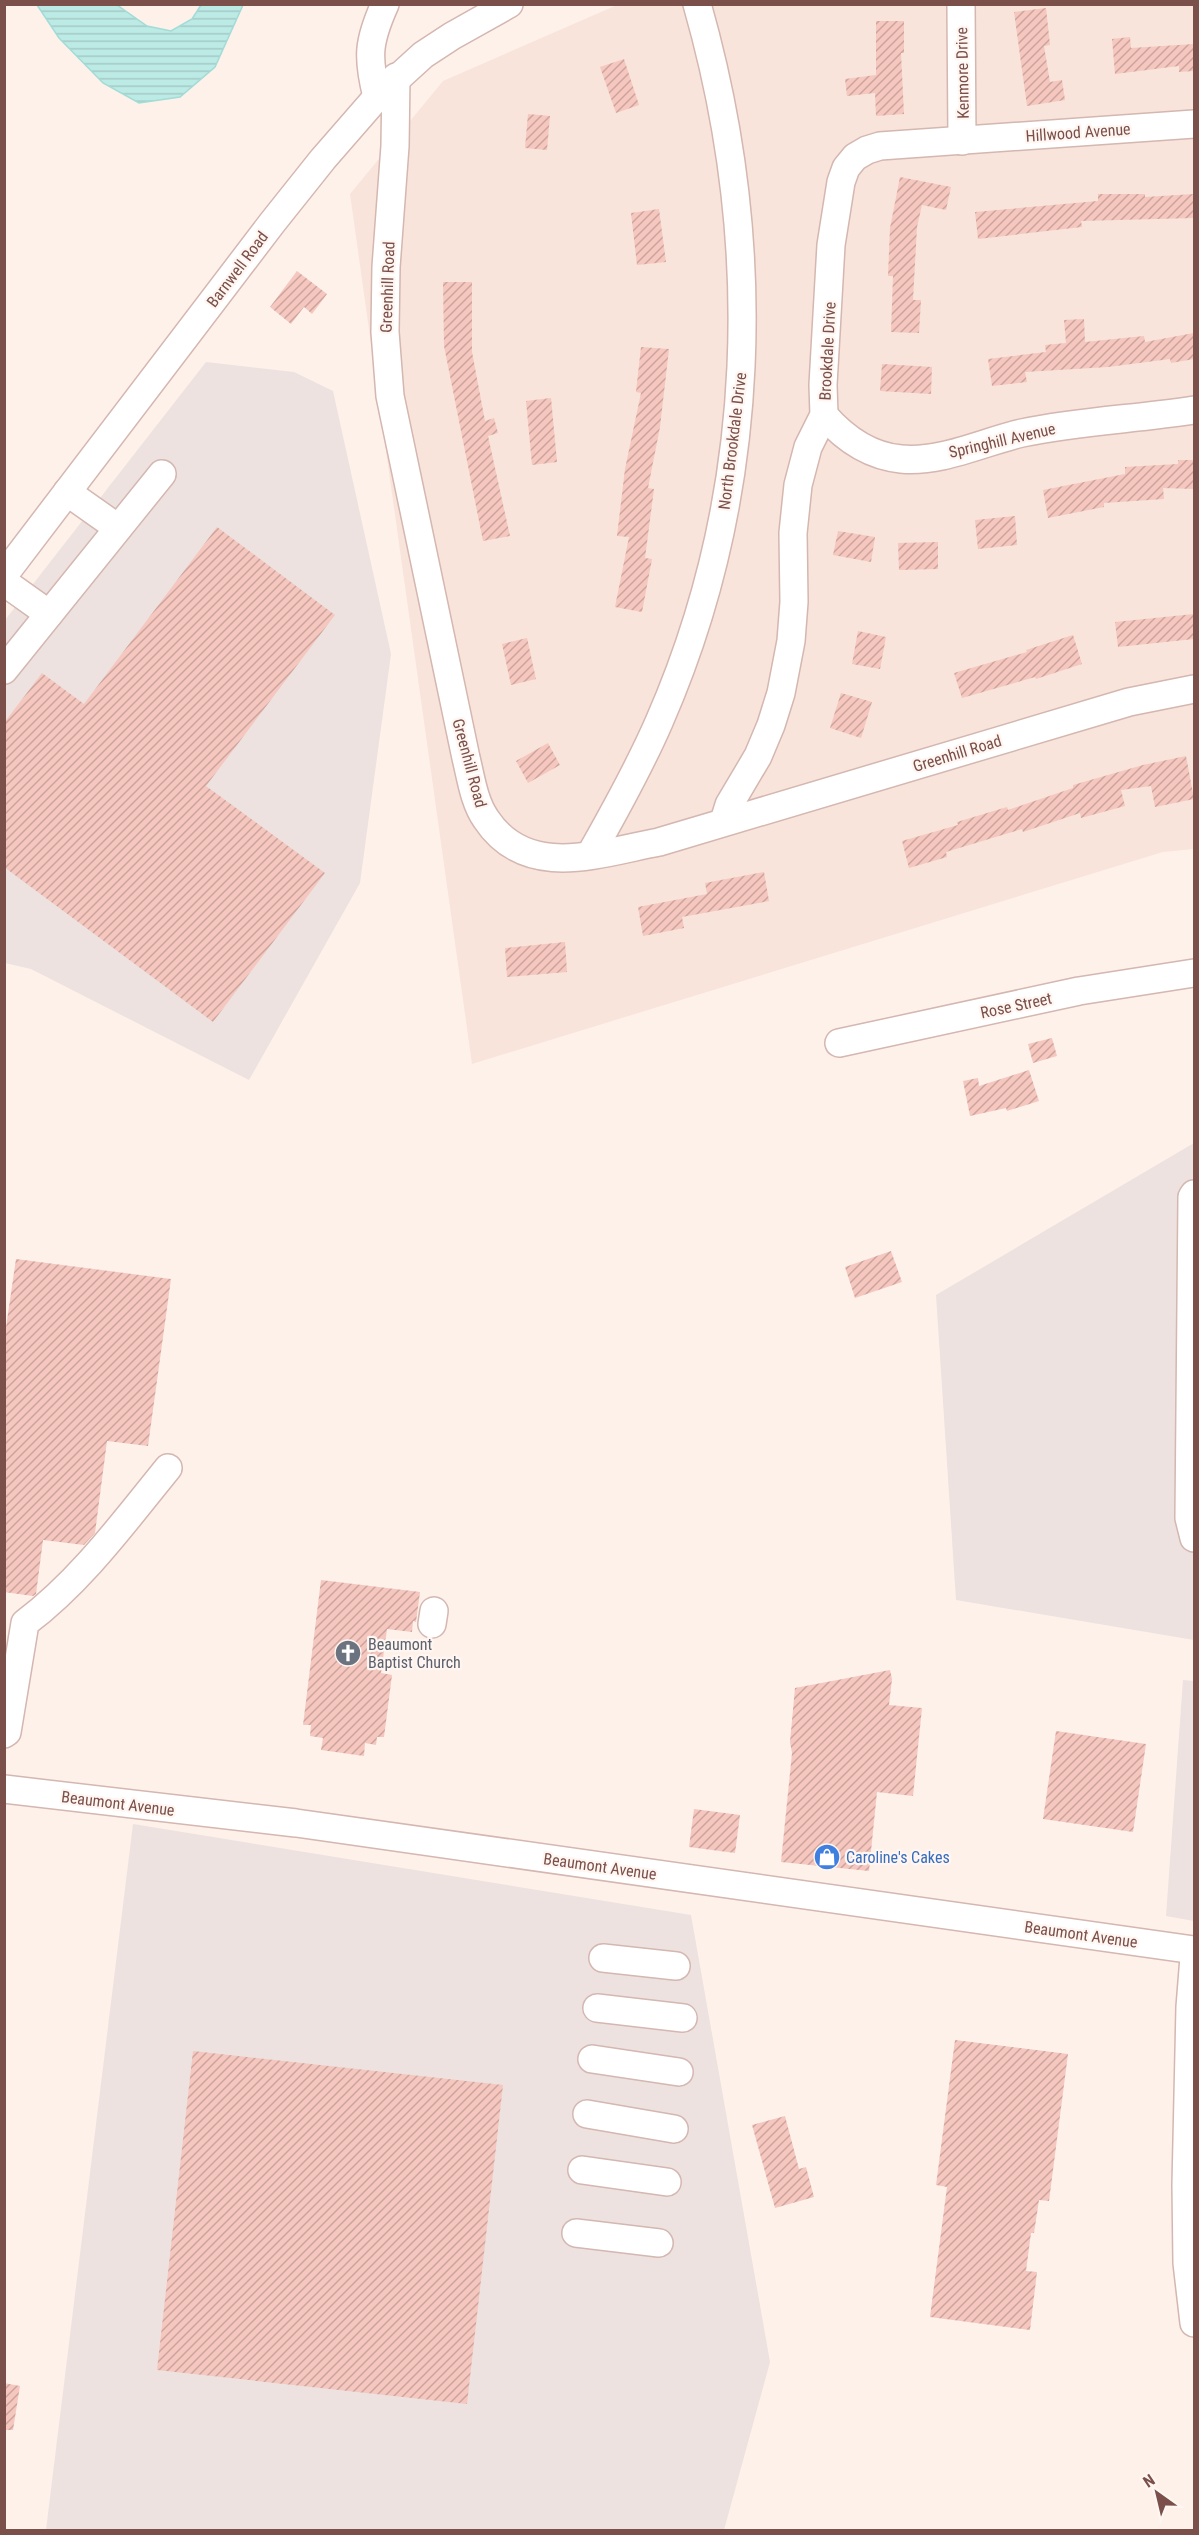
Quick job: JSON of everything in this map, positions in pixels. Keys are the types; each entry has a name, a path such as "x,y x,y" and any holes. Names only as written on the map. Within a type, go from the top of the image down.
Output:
{"street":[{"path":"376,97 369,65 373,31 385,4"},
{"name":"Barnwell Road","path":"4,575 272,223 376,97 396,77 452,36 509,4"},
{"name":"North Brookdale Drive","path":"590,855 646,750 686,651 708,579 725,505 736,431 742,356 743,291 738,205 728,130 712,57 697,4"},
{"name":"Kenmore Drive","path":"961,4 962,141"},
{"name":"Greenhill Road","path":"396,77 395,146 385,332 390,396 466,758 477,800 485,818 498,834 516,848 535,856 560,859 659,842 1129,702 1194,689"},
{"name":"Hillwood Avenue","path":"962,141 1194,124"},
{"name":"Brookdale Drive","path":"724,822 729,805 758,756 781,693 791,640 794,602 793,533 798,485 807,447 824,415 823,385 831,245 837,202 846,168 855,157 880,146 962,141"},
{"name":"Springhill Avenue","path":"824,415 839,432 858,445 889,457 923,459 1002,438 1060,426 1194,410"},
{"path":"4,670 162,474"},
{"path":"67,492 118,528"},
{"path":"4,582 49,614"},
{"name":"Rose Street","path":"839,1043 1079,991 1194,973"},
{"path":"1194,1194 1192,1197 1189,1518 1194,1538"},
{"path":"4,1734 7,1732 15,1621 52,1603 114,1535 168,1468"},
{"name":"Beaumont Avenue","path":"4,1789 296,1823 1194,1950"},
{"path":"1194,1957 1190,2007 1186,2185 1187,2263 1194,2323"},
{"path":"603,1958 676,1966"},
{"path":"597,2008 683,2018"},
{"path":"592,2059 679,2073"},
{"path":"587,2114 674,2129"},
{"path":"582,2169 667,2182"},
{"path":"576,2234 659,2243"}],"shaded area":[{"path":"617,5 1194,5 1194,849 1163,852 472,1064 350,194 443,81"},
{"path":"206,362 294,372 333,391 391,654 360,883 249,1080 31,969 5,963 5,620"},
{"path":"1194,1143 1194,1640 956,1600 936,1295"},
{"path":"1183,1680 1194,1681 1194,1921 1166,1916"},
{"path":"133,1824 691,1915 770,2362 724,2530 46,2530"}],"water":[{"path":"37,5 117,5 147,26 171,31 192,19 201,5 243,5 215,67 180,97 139,103 103,83 59,38"}],"building":[{"path":"1046,8 1050,45 1044,46 1050,82 1062,80 1065,100 1027,106 1014,12"},
{"path":"876,21 904,21 904,53 901,53 904,114 876,116 875,93 847,96 845,79 876,75"},
{"path":"1130,37 1131,48 1194,44 1194,71 1179,72 1179,66 1115,74 1112,39"},
{"path":"624,59 639,105 616,113 600,67"},
{"path":"528,114 550,116 547,150 525,148"},
{"path":"900,177 951,187 946,210 922,205 917,227 913,300 921,300 919,333 891,332 893,276 888,276 890,228"},
{"path":"1098,194 1145,194 1145,197 1194,194 1194,218 1081,221 1082,227 978,239 975,212 1098,201"},
{"path":"659,209 666,262 637,265 631,213"},
{"path":"297,271 327,294 312,314 304,307 291,324 270,307"},
{"path":"443,282 472,282 472,352 485,421 494,418 498,433 488,436 510,536 483,541 444,346"},
{"path":"1084,319 1085,342 1144,336 1145,342 1194,333 1194,359 1171,363 1170,359 1108,367 1025,372 1027,382 992,386 988,359 1046,352 1045,345 1066,343 1064,320"},
{"path":"641,347 669,349 660,427 648,488 654,489 645,558 652,559 642,612 615,607 629,537 617,536 625,469 641,393 636,392"},
{"path":"882,364 932,367 931,394 880,391"},
{"path":"551,398 557,462 532,465 526,401"},
{"path":"1178,460 1194,460 1194,489 1163,488 1164,499 1104,503 1104,507 1048,518 1043,490 1125,474 1125,467 1178,464"},
{"path":"1015,516 1017,545 978,549 975,520"},
{"path":"217,527 335,615 206,786 325,873 213,1022 4,867 4,723 42,673 84,704"},
{"path":"838,531 875,537 871,562 833,555"},
{"path":"938,542 938,569 899,570 898,543"},
{"path":"1194,614 1194,639 1118,647 1115,622"},
{"path":"858,631 886,637 880,669 852,664"},
{"path":"1073,635 1082,664 1036,679 1035,677 962,698 954,673 1027,652 1026,650"},
{"path":"527,638 536,679 511,685 502,644"},
{"path":"841,693 872,702 861,738 830,728"},
{"path":"548,743 560,765 528,783 516,761"},
{"path":"1186,756 1194,799 1155,807 1151,786 1121,790 1125,806 1081,818 1080,813 1023,832 1022,829 946,852 947,857 909,868 902,841 958,825 957,822 1007,807 1008,810 1073,788 1073,785 1143,765"},
{"path":"764,872 769,901 682,917 684,928 643,936 638,907 707,894 705,883"},
{"path":"565,942 567,972 507,977 505,948"},
{"path":"1052,1038 1057,1056 1033,1063 1028,1044"},
{"path":"1029,1070 1039,1101 1007,1111 1006,1108 970,1116 963,1081 978,1078 979,1086"},
{"path":"891,1251 902,1282 855,1298 845,1267"},
{"path":"16,1259 171,1279 148,1446 107,1441 95,1533 84,1545 43,1540 36,1594 33,1596 4,1592 4,1341"},
{"name":"Beaumont Baptist Church","path":"321,1580 420,1592 416,1622 413,1621 412,1632 387,1629 381,1673 392,1675 384,1737 377,1737 376,1745 365,1743 364,1756 321,1750 323,1738 310,1736 311,1725 303,1725"},
{"path":"890,1670 892,1679 889,1705 922,1708 913,1796 877,1792 869,1871 781,1862 792,1753 790,1742 795,1688"},
{"path":"1056,1731 1146,1744 1133,1832 1043,1819"},
{"path":"694,1809 740,1815 735,1853 689,1847"},
{"path":"955,2040 1068,2054 1049,2201 1039,2200 1034,2233 1031,2233 1026,2271 1037,2272 1030,2330 930,2317 947,2187 936,2185"},
{"path":"193,2051 503,2085 467,2404 157,2370"},
{"path":"785,2116 799,2169 806,2167 814,2197 775,2208 752,2125"},
{"path":"4,2383 20,2386 13,2430 4,2430"}],"place":[{"name":"Beaumont Baptist Church","path":"348,1653"},
{"name":"Caroline's Cakes","path":"827,1857"}]}
